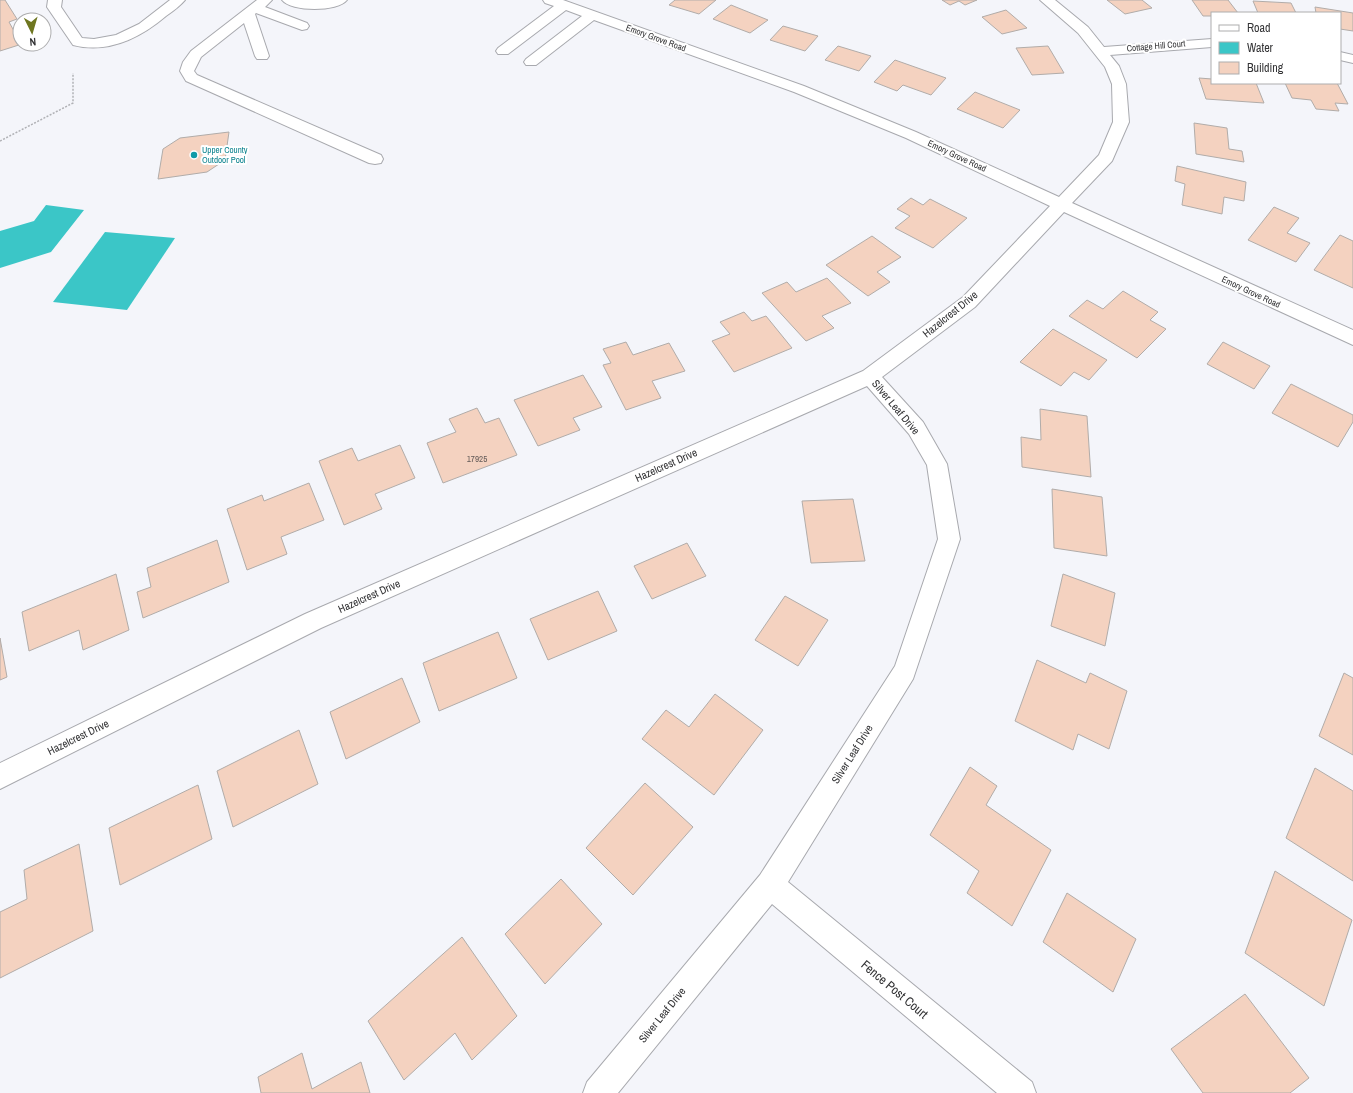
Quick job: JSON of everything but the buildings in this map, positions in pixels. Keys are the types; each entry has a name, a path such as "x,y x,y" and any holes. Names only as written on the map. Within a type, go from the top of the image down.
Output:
{"street":[{"path":"55,0 54,7 78,42 90,44 128,37 141,30 178,0"},
{"path":"289,0 305,6 320,5 340,0"},
{"name":"Hazelcrest Drive","path":"0,776 313,620 870,376 969,302 1062,206 1106,158 1121,122 1119,84 1112,66 1083,30 1047,0"},
{"path":"502,51 557,3"},
{"name":"Emory Grove Road","path":"557,3 799,89 911,135 1062,206 1353,338"},
{"path":"256,7 302,26"},
{"path":"256,7 262,56"},
{"path":"256,7 196,54 190,62 187,71 191,78 375,159"},
{"path":"531,62 592,15"},
{"name":"Cottage Hill Court","path":"1101,51 1211,43"},
{"path":"1341,56 1353,58"},
{"name":"Silver Leaf Drive","path":"598,1093 770,885 905,671 950,539 937,464 916,428 870,376"},
{"name":"Fence Post Court","path":"770,885 1021,1093"}],"path":[{"path":"0,141 73,103 73,73"}],"water":[{"path":"46,205 84,210 51,252 0,268 0,231 34,221"},
{"path":"105,232 175,238 127,310 53,302"}],"place":[{"name":"Upper County Outdoor Pool","path":"194,155"}]}
